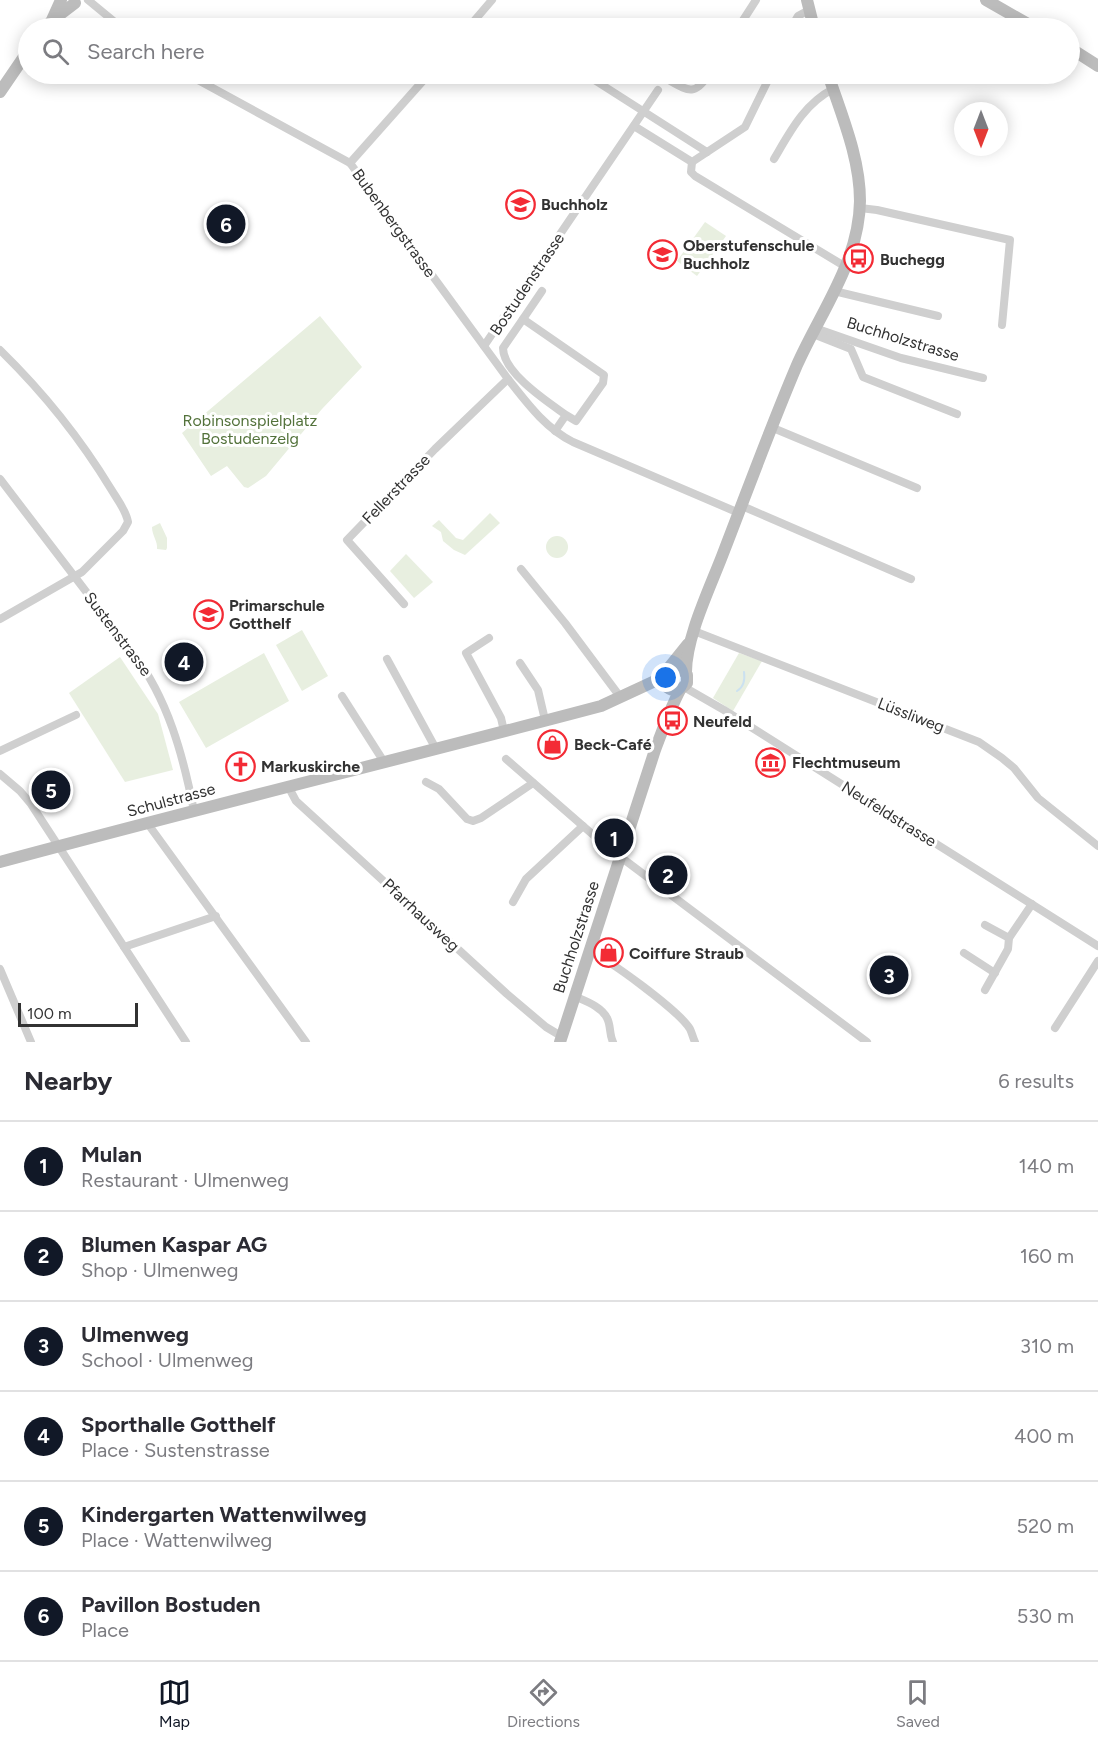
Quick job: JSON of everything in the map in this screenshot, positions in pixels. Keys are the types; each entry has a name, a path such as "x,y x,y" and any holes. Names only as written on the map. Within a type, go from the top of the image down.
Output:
{"street":[{"path":"88,0 110,18"},
{"path":"477,18 492,0"},
{"path":"744,18 756,0"},
{"path":"986,0 1018,18"},
{"path":"54,18 70,1"},
{"path":"797,18 808,5"},
{"path":"1080,54 1098,66"},
{"path":"0,92 18,66"},
{"name":"Bubenbergstrasse","path":"205,84 350,163 484,346"},
{"path":"350,163 420,84"},
{"path":"600,84 707,152"},
{"path":"676,84 692,90 702,84"},
{"path":"766,84 745,127 692,162 690,167 695,176 846,267"},
{"name":"Buchholzstrasse","path":"686,672 692,636 740,510 794,374 846,267 854,244 860,208 856,165 831,84"},
{"name":"Bostudenstrasse","path":"658,90 484,346 533,410 555,431 573,442 911,579"},
{"path":"774,159 802,114 809,106 833,90"},
{"path":"634,126 692,162"},
{"path":"860,208 1010,240 1002,325"},
{"path":"523,319 604,375 603,383 576,421 530,388 506,359 503,348 542,291"},
{"name":"Buchholzstrasse","path":"834,291 938,316"},
{"path":"814,331 851,349 863,377 957,414"},
{"name":"Buchholzstrasse","path":"814,331 901,358 983,378"},
{"path":"0,619 75,577 87,568 127,525 127,517 102,474 70,430 23,374 1,354"},
{"name":"Fellerstrasse","path":"405,604 347,540 435,449 508,379"},
{"path":"555,431 566,415"},
{"path":"773,428 917,488"},
{"name":"Sustenstrasse","path":"0,479 145,668 161,696 174,733 194,811"},
{"path":"521,569 566,623 621,698"},
{"name":"Buchholzstrasse","path":"671,666 692,636"},
{"name":"Lüssliweg","path":"692,636 979,742 1014,768 1038,798 1098,846"},
{"path":"489,638 466,652 496,709 503,728"},
{"path":"459,651 494,716 503,728"},
{"path":"387,659 435,748"},
{"path":"520,663 538,690 545,720"},
{"path":"671,666 680,667 686,672 687,680 674,686 664,673 671,666"},
{"name":"Schulstrasse","path":"0,862 384,762 503,728 545,720 601,705 655,681 674,686"},
{"name":"Buchholzstrasse","path":"561,1039 620,855 668,713 673,707 674,686"},
{"name":"Neufeldstrasse","path":"674,686 1032,903 1098,946"},
{"path":"342,696 384,762"},
{"path":"0,751 76,715"},
{"path":"506,759 606,846 867,1042"},
{"path":"0,774 26,797 186,1042"},
{"path":"426,782 440,789 467,819 473,821 533,783"},
{"name":"Pfarrhausweg","path":"288,786 296,801 498,986 561,1039"},
{"path":"148,824 306,1042"},
{"path":"513,902 526,879 584,826"},
{"path":"985,990 1008,950 1009,938 1032,903"},
{"path":"124,947 216,916"},
{"path":"985,925 1009,938"},
{"path":"589,952 602,957 658,999 689,1027 695,1042"},
{"path":"964,953 994,973"},
{"path":"1055,1028 1098,961"},
{"path":"0,969 31,1042"},
{"path":"574,996 590,1003 605,1015 613,1042"}],"green space":[{"path":"705,222 726,236 697,276 677,261"},
{"name":"Robinsonspielplatz Bostudenzelg","path":"320,316 362,367 322,409 266,476 248,488 244,487 227,466 211,476 182,433"},
{"path":"490,513 500,523 465,555 443,541 441,532 432,526 439,520 456,538 463,540"},
{"path":"160,523 167,538 166,550 157,549 152,530 152,527"},
{"path":"557,536 567,543 568,547 561,557 557,558 547,551 546,547 553,537"},
{"path":"406,554 433,582 414,598 390,571"},
{"path":"302,630 328,676 302,691 276,645"},
{"path":"264,653 289,701 206,748 179,702"},
{"path":"739,653 762,661 733,711 713,698"},
{"path":"120,657 158,714 173,770 125,782 69,693"}],"waterway":[{"path":"737,691 744,683 744,672"}],"place":[{"name":"Buchholz","path":"520,204"},
{"name":"Pavillon Bostuden","path":"226,224"},
{"name":"Oberstufenschule Buchholz","path":"662,254"},
{"name":"Buchegg","path":"859,259"},
{"name":"Primarschule Gotthelf","path":"208,614"},
{"name":"Sporthalle Gotthelf","path":"184,662"},
{"name":"Neufeld","path":"672,721"},
{"name":"Beck-Café","path":"553,744"},
{"name":"Flechtmuseum","path":"771,762"},
{"name":"Markuskirche","path":"240,766"},
{"name":"Kindergarten Wattenwilweg","path":"51,790"},
{"name":"Mulan","path":"614,838"},
{"name":"Blumen Kaspar AG","path":"668,875"},
{"name":"Coiffure Straub","path":"608,953"},
{"name":"Ulmenweg","path":"889,975"}]}
